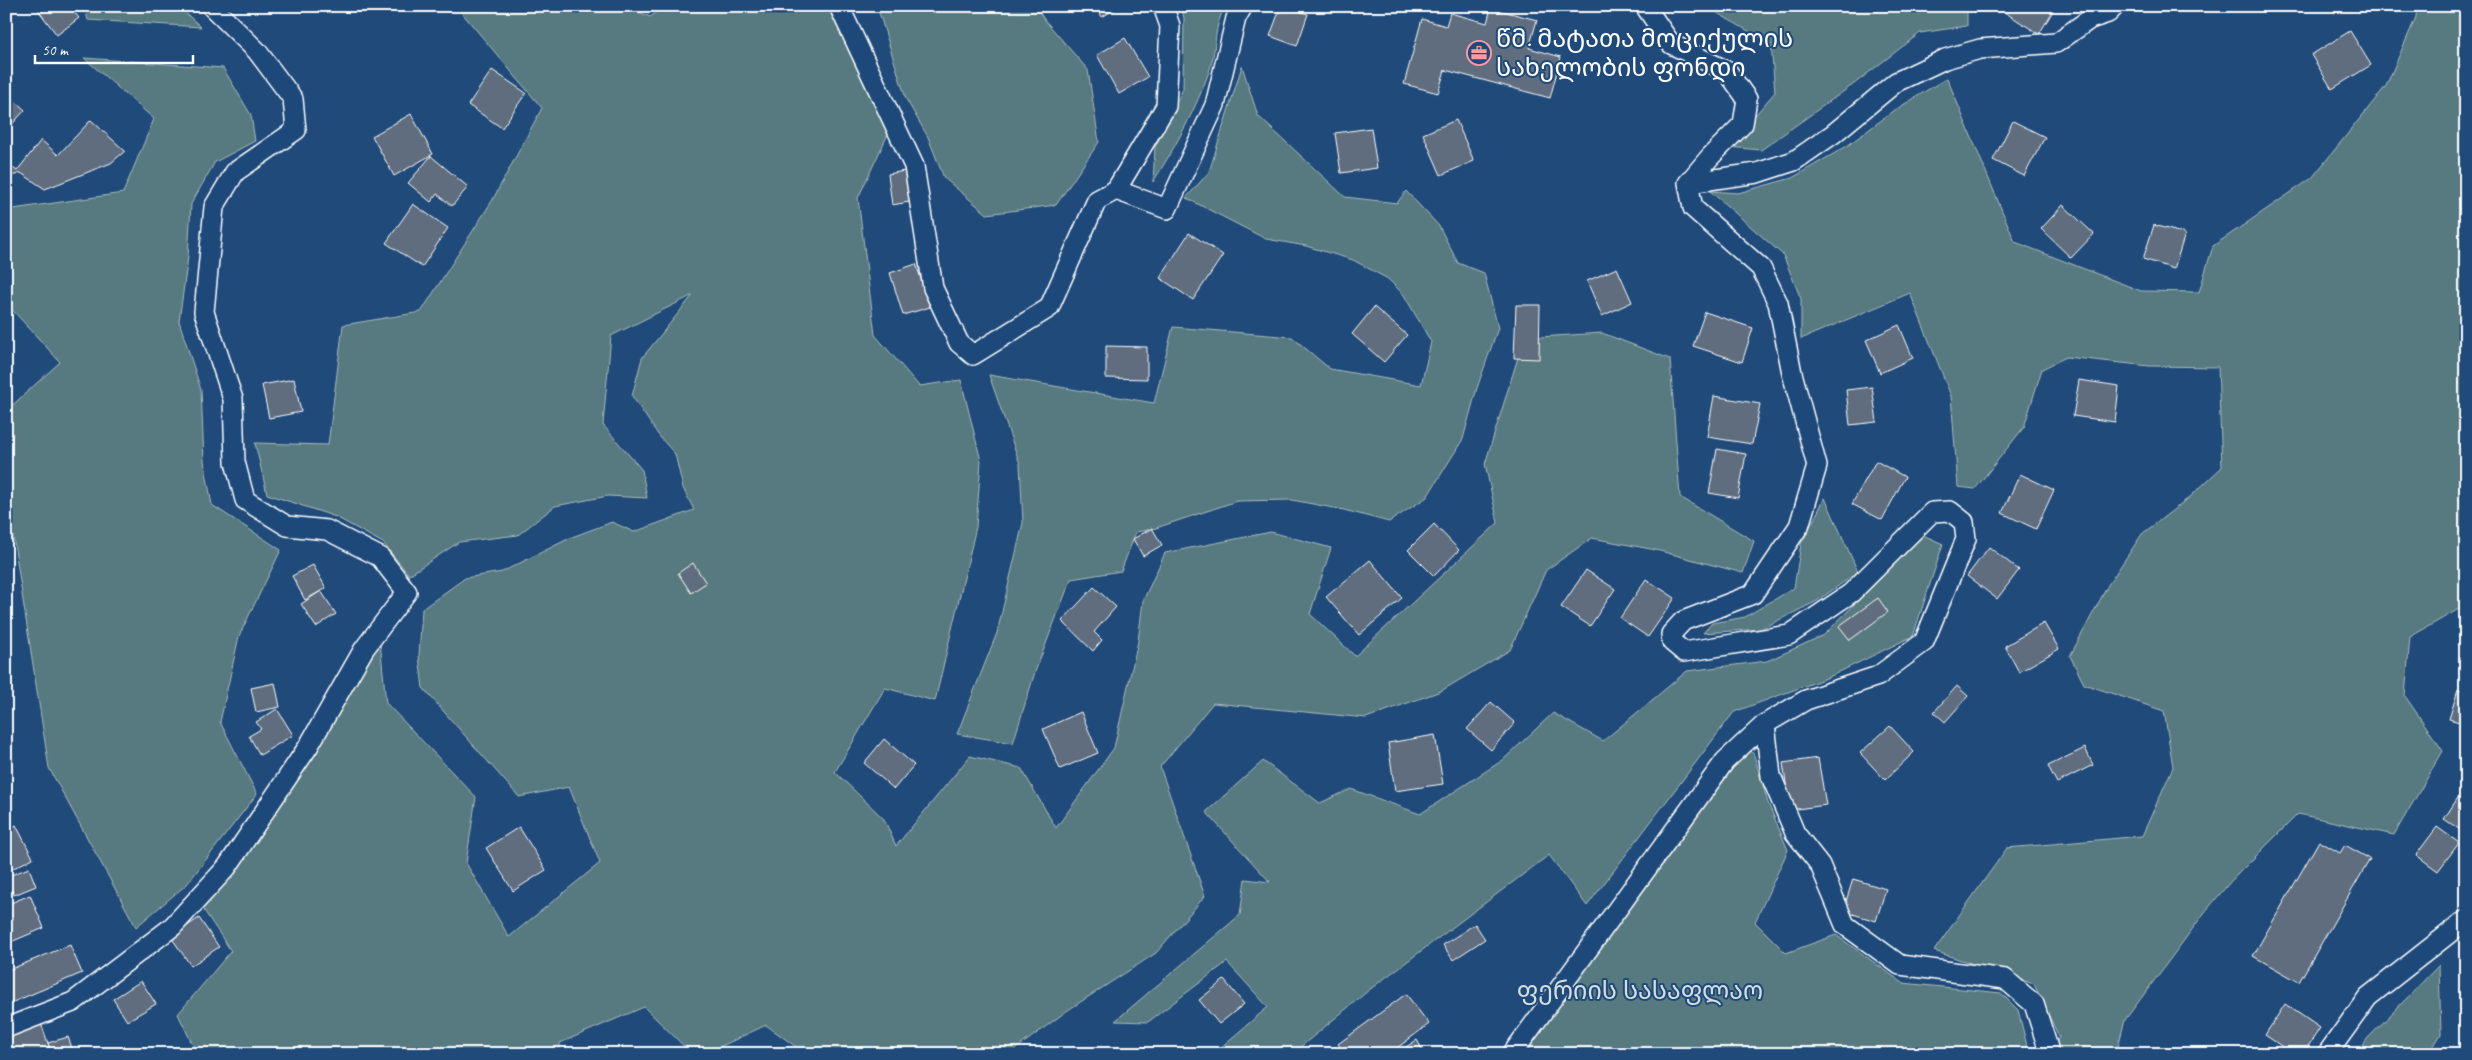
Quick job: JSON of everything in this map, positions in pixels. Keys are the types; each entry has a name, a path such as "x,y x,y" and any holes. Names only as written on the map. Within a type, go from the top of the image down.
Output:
{"street":[{"path":"6,1028 73,1002 178,920 227,867 308,747 364,649 407,592 380,557 327,530 287,526 245,500 235,462 233,399 204,312 214,207 235,172 296,130 293,99 257,51 211,6"},
{"path":"840,6 914,166 933,288 959,343 973,355 1049,308 1097,200 1116,190 1166,106 1170,26 1163,6"},
{"path":"1116,190 1167,209 1215,105 1236,18 1243,6"},
{"path":"1645,6 1671,44 1727,71 1747,99 1743,124 1710,157 1688,184"},
{"path":"1688,184 1756,173 1794,161 1833,134 1896,82 1945,59 1980,49 2056,43 2090,19 2108,13 2114,6"},
{"path":"1512,1054 1725,760 1765,724 1806,700 1878,676 1924,642 1966,539 1964,522 1950,511 1932,512 1851,593 1789,635 1684,652 1672,642 1671,634 1683,621 1753,594 1799,526 1817,466 1792,373 1778,303 1761,268 1693,208 1688,184"},
{"path":"1765,724 1771,776 1795,832 1820,865 1845,926 1900,964 2005,979 2034,1004 2048,1048 2045,1054"},
{"path":"2327,1054 2368,996 2466,920"}],"green space":[{"path":"84,6 178,6 201,27 88,20"},
{"path":"456,6 625,6 650,17 665,6 827,6 854,59 888,134 858,198 875,335 919,386 961,380 981,461 976,527 935,701 885,688 835,772 884,819 896,846 970,756 1021,768 1056,828 1114,748 1138,641 1143,601 1165,553 1271,532 1331,548 1310,614 1355,656 1498,523 1485,464 1524,338 1602,333 1670,359 1680,497 1754,541 1743,573 1656,550 1592,538 1546,570 1510,650 1441,691 1366,718 1213,703 1160,767 1205,896 1156,953 1068,1010 1009,1054 806,1054 766,1025 705,1054 692,1054 644,1007 560,1043 560,1054 197,1054 178,1014 231,951 203,909 380,642 386,703 476,797 466,863 509,937 600,863 569,787 519,797 423,688 419,656 422,609 465,578 502,572 572,537 612,522 634,532 694,510 683,488 675,454 659,436 632,396 642,358 693,295 611,336 603,425 642,470 647,498 608,496 555,506 518,535 459,542 409,575 383,543 336,517 267,494 255,443 328,445 343,325 421,312 492,201 542,108"},
{"path":"877,6 1036,6 1043,18 1088,70 1099,142 1056,205 987,214 944,178 928,137 906,99"},
{"path":"1181,6 1226,6 1219,20 1210,69 1192,113 1153,182 1155,147 1183,89 1184,18"},
{"path":"1705,6 1967,6 1967,26 1920,33 1854,84 1761,150 1728,147 1775,92 1771,44"},
{"path":"2417,6 2466,6 2466,605 2410,637 2405,696 2443,751 2394,835 2298,814 2231,881 2205,912 2125,1020 2116,1054 2051,1054 2059,1037 2034,984 1934,951 2007,848 2142,836 2173,767 2164,711 2084,684 2070,656 2108,585 2142,534 2190,497 2222,467 2218,367 2149,366 2066,357 2042,369 2024,427 1975,489 1958,487 1951,396 1910,293 1801,339 1801,299 1783,255 1710,191 1738,193 1792,178 1847,146 1895,110 1947,78 2015,242 2141,291 2199,292 2213,246 2312,178 2386,86 2416,17"},
{"path":"84,58 223,68 251,115 255,141 215,162 191,204 188,257 179,321 201,390 204,461 212,505 281,550 239,636 220,722 257,794 187,884 136,927 49,768 6,491 6,411 60,362 6,303 6,210 123,193 154,119"},
{"path":"1242,66 1258,116 1345,197 1397,203 1406,191 1439,226 1458,263 1484,273 1498,328 1477,388 1463,439 1427,497 1389,522 1344,510 1292,500 1237,501 1153,529 1136,532 1121,571 1071,579 1035,672 1013,743 957,734 997,633 1023,523 1020,464 989,375 1154,403 1173,327 1292,337 1330,369 1421,385 1431,342 1404,295 1388,279 1353,260 1306,246 1266,239 1186,198 1209,172"},
{"path":"1825,498 1858,572 1817,601 1761,629 1703,633 1712,623 1745,617 1794,588 1801,544"},
{"path":"1923,535 1943,544 1913,636 1829,677 1734,712 1587,906 1549,855 1369,990 1292,1054 1213,1054 1268,1007 1227,962 1148,1022 1115,1021 1240,915 1245,879 1270,882 1206,812 1263,761 1320,803 1351,789 1420,814 1503,760 1553,713 1603,741 1687,671 1767,661 1824,635"},
{"name":"ფერიის სასაფლაო","path":"1747,745 1754,755 1768,803 1788,850 1755,922 1786,953 1836,935 1903,983 2001,993 2018,1010 2029,1054 1518,1054"},
{"path":"2439,965 2441,1034 2429,1054 2358,1054 2367,1039"}],"building":[{"path":"35,6 69,6 79,18 57,35"},
{"path":"1096,6 1120,6 1102,17"},
{"path":"1281,6 1308,14 1297,46 1270,36"},
{"path":"1999,6 2056,6 2039,34 1998,8"},
{"name":"წმ. მატათა მოციქულის სახელობის ფონდი","path":"1491,8 1537,20 1529,48 1561,57 1550,98 1445,70 1438,93 1404,84 1422,19 1446,26 1450,13 1487,23"},
{"path":"2350,31 2371,65 2332,89 2311,55"},
{"path":"1125,38 1148,77 1119,94 1097,55"},
{"path":"492,70 526,93 502,128 468,105"},
{"path":"6,93 25,110 6,131"},
{"path":"411,114 433,154 394,176 372,136"},
{"path":"91,120 125,151 111,163 45,189 21,173 6,178 6,163 17,171 41,140 58,155"},
{"path":"1456,120 1474,161 1441,175 1423,134"},
{"path":"2013,121 2045,137 2024,176 1993,160"},
{"path":"1371,128 1377,168 1341,173 1335,133"},
{"path":"431,156 468,187 452,206 437,194 431,202 408,183"},
{"path":"910,170 915,201 892,205 888,174"},
{"path":"413,204 448,228 422,267 386,243"},
{"path":"2063,205 2094,234 2071,258 2041,229"},
{"path":"2154,225 2185,234 2174,269 2143,259"},
{"path":"1189,233 1223,255 1193,300 1160,278"},
{"path":"916,264 930,307 903,315 890,273"},
{"path":"1617,268 1632,302 1602,316 1587,281"},
{"path":"1516,305 1540,305 1539,359 1514,358"},
{"path":"1374,307 1407,335 1384,362 1352,334"},
{"path":"1705,312 1753,328 1742,362 1693,346"},
{"path":"1899,325 1913,358 1880,373 1866,340"},
{"path":"1106,346 1147,347 1147,379 1106,378"},
{"path":"294,379 301,412 269,418 262,385"},
{"path":"2079,380 2119,386 2115,422 2073,416"},
{"path":"1872,387 1877,422 1850,425 1846,390"},
{"path":"1714,396 1760,404 1752,444 1707,437"},
{"path":"1717,449 1746,454 1738,498 1709,493"},
{"path":"1876,461 1905,477 1882,520 1852,504"},
{"path":"2020,474 2054,490 2036,529 2002,513"},
{"path":"1434,524 1459,550 1434,576 1408,550"},
{"path":"1152,528 1162,545 1143,556 1133,539"},
{"path":"1989,547 2019,570 1997,599 1967,576"},
{"path":"1370,560 1402,598 1359,635 1326,597"},
{"path":"693,563 706,583 691,593 678,573"},
{"path":"313,565 326,588 305,600 292,576"},
{"path":"1586,570 1615,589 1590,626 1561,607"},
{"path":"1646,579 1675,598 1648,637 1620,618"},
{"path":"1094,587 1116,607 1094,632 1102,640 1093,651 1062,621"},
{"path":"321,591 336,614 316,627 301,604"},
{"path":"1878,598 1888,612 1850,640 1839,626"},
{"path":"2044,623 2059,649 2019,672 2005,646"},
{"path":"275,683 280,707 256,712 251,688"},
{"path":"1957,686 1968,696 1945,722 1934,712"},
{"path":"2458,690 2466,692 2466,724 2449,719"},
{"path":"1491,702 1515,723 1491,750 1467,729"},
{"path":"277,709 293,735 260,755 249,736 261,729 256,722"},
{"path":"1081,712 1098,753 1060,769 1043,729"},
{"path":"1890,726 1914,752 1885,780 1860,753"},
{"path":"1435,735 1443,784 1395,791 1388,743"},
{"path":"884,739 914,765 894,789 864,763"},
{"path":"2085,748 2093,765 2057,783 2048,766"},
{"path":"1818,758 1826,805 1790,810 1783,763"},
{"path":"2463,790 2466,792 2465,833 2444,819"},
{"path":"16,825 33,858 6,872 6,830"},
{"path":"519,827 546,870 513,891 486,848"},
{"path":"2437,827 2459,843 2438,871 2416,855"},
{"path":"2319,841 2340,853 2345,845 2370,859 2299,982 2253,956"},
{"path":"29,868 36,886 14,895 6,877"},
{"path":"1853,879 1886,889 1876,921 1843,911"},
{"path":"30,895 44,928 6,944 6,905"},
{"path":"199,918 219,947 191,966 171,937"},
{"path":"1475,924 1485,939 1453,960 1443,945"},
{"path":"70,945 82,973 6,1005 6,971"},
{"path":"1224,980 1244,1004 1219,1024 1199,1000"},
{"path":"141,981 156,1004 127,1021 113,999"},
{"path":"1406,994 1429,1024 1389,1054 1346,1054 1338,1044"},
{"path":"2285,1004 2320,1028 2303,1054 2293,1054 2265,1035"},
{"path":"40,1020 51,1052 6,1054 6,1032"},
{"path":"68,1037 74,1054 51,1054 48,1043"},
{"path":"1417,1040 1425,1054 1395,1054"},
{"path":"2152,1048 2173,1054 2151,1054"}],"place":[{"name":"წმ. მატათა მოციქულის სახელობის ფონდი","path":"1479,53"}]}
